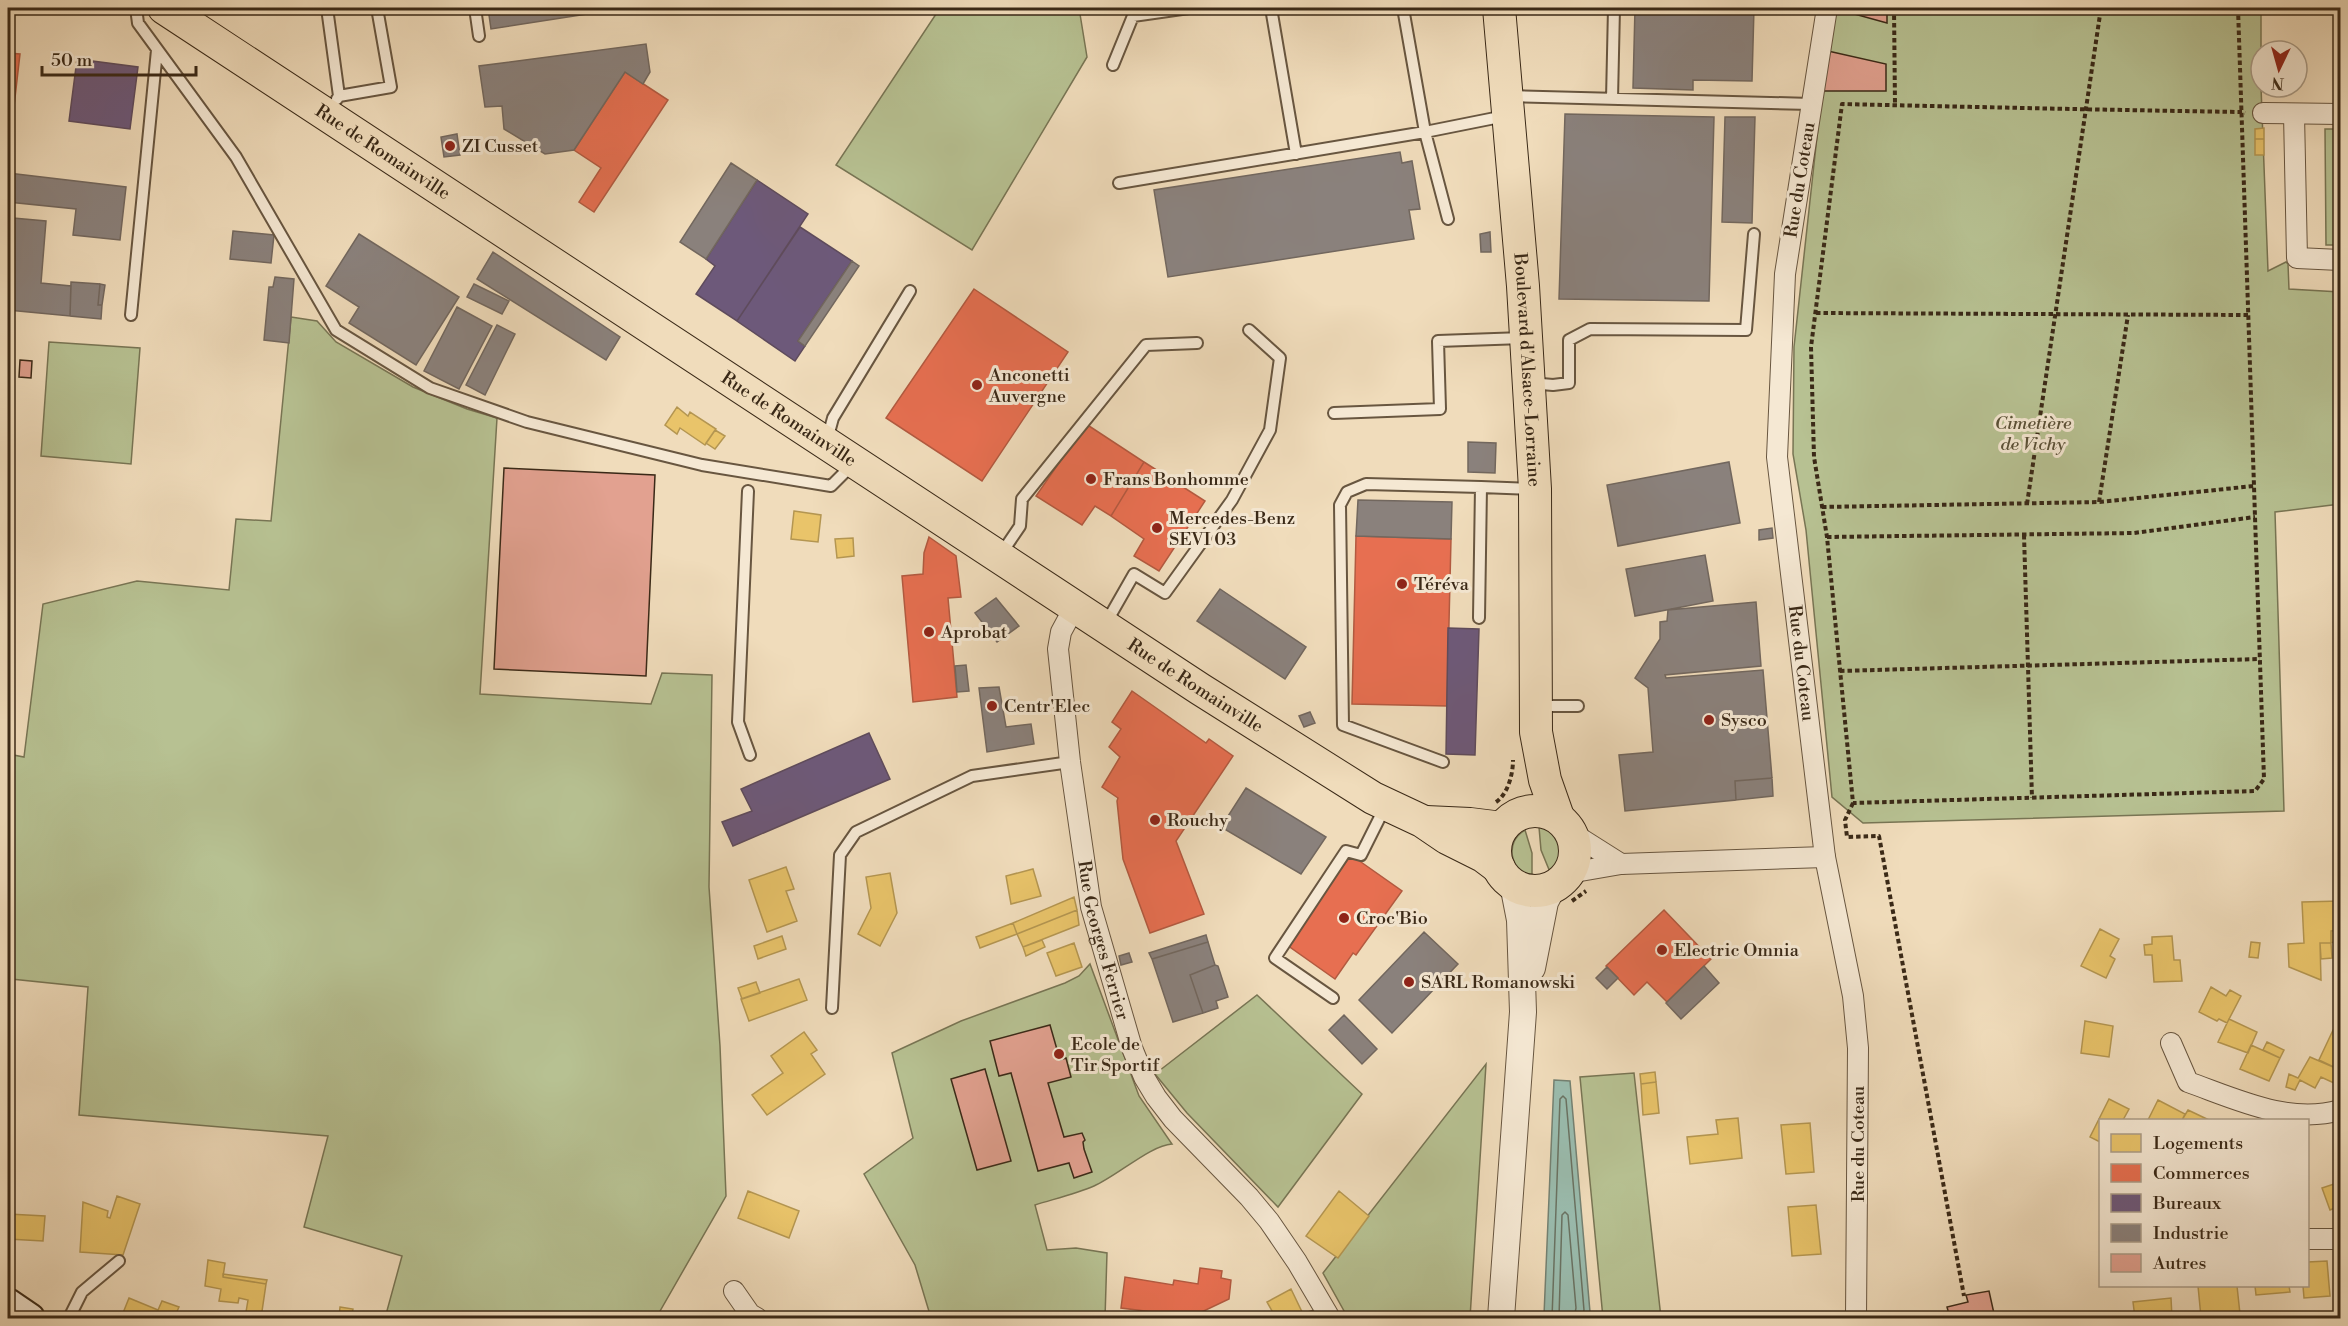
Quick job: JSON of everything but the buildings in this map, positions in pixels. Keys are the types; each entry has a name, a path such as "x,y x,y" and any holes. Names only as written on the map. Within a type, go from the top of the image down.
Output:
{"main road":[{"name":"Rue de Romainville","path":"164,8 333,105 826,443 999,557 1306,755 1386,804 1422,821 1447,838 1483,856 1506,876"},
{"name":"Boulevard d'Alsace-Lorraine","path":"1499,8 1530,383 1535,489 1536,719 1545,780 1565,825"},
{"name":"Boulevard d'Alsace-Lorraine","path":"1509,822 1536,719"},
{"path":"1538,810 1565,825 1575,853 1569,889 1533,891 1506,876 1495,848 1509,822 1538,810"},
{"name":"Rue de Romainville","path":"1422,821 1470,824 1509,822"},
{"path":"8,1303 30,1318"}],"street":[{"name":"Rue du Coteau","path":"1827,8 1785,274 1777,457 1825,857 1853,996 1858,1048 1856,1318"},
{"path":"2264,113 2340,114"},
{"path":"2294,114 2297,258 2340,260"},
{"name":"Rue Georges Ferrier","path":"1075,606 1061,632 1058,649 1070,762 1090,907 1132,1048 1144,1077 1173,1119 1249,1197 1269,1221 1297,1262 1322,1317"},
{"path":"1565,825 1621,864"},
{"path":"1523,1018 1545,902 1569,889 1621,864 1825,857"},
{"path":"1501,1318 1523,1018 1520,920 1506,876"},
{"path":"2171,1043 2188,1082 2279,1113 2327,1113 2340,1110"},
{"path":"2309,1239 2340,1239"},
{"path":"734,1291 750,1314 757,1318"}],"lane":[{"path":"136,8 138,23 236,157 336,330 430,388 527,422 702,465 831,486 856,462"},
{"path":"327,8 333,105 391,87 377,8"},
{"path":"475,8 479,36"},
{"path":"1113,65 1133,16 1189,8"},
{"path":"1271,8 1296,154"},
{"path":"1403,8 1425,132 1448,219"},
{"path":"1612,99 1614,8"},
{"path":"131,315 157,50"},
{"path":"1119,183 1425,132 1507,105 1612,99 1811,104"},
{"path":"1530,383 1553,385 1569,383 1569,340 1590,329 1746,330 1754,234"},
{"path":"826,443 833,418 910,291"},
{"path":"1105,626 1134,574 1166,593 1232,500 1270,430 1280,358 1249,330"},
{"path":"1334,413 1440,409 1438,341 1526,337"},
{"path":"999,557 1020,526 1022,499 1146,345 1197,343"},
{"path":"1443,762 1343,725 1340,505 1347,492 1366,484 1535,489"},
{"path":"1479,618 1481,487"},
{"path":"748,491 738,722 750,755"},
{"path":"1536,719 1578,706"},
{"path":"832,1008 840,855 856,832 972,776 1070,762"},
{"path":"1333,998 1275,958 1346,851 1361,855 1386,804"},
{"path":"69,1318 82,1292 119,1262"}],"path":[{"path":"1894,8 1896,105"},
{"path":"2027,504 2101,8"},
{"path":"1853,803 2255,791 2264,779 2238,8"},
{"path":"1964,1296 1879,836 1847,837 1845,820 1853,803 1827,537 1814,457 1811,347 1842,104 2264,113"},
{"path":"1816,313 2248,315"},
{"path":"2099,502 2128,315"},
{"path":"1822,507 2099,502 2254,486"},
{"path":"1827,537 2134,533 2255,517"},
{"path":"2024,535 2032,798"},
{"path":"1840,671 2260,659"},
{"path":"1470,824 1485,805 1502,798 1513,768 1513,756"}],"green space":[{"path":"940,8 1079,8 1087,57 972,250 836,165"},
{"name":"Cimetière de Vichy","path":"1836,8 2261,8 2261,39 2249,39 2249,99 2261,99 2268,271 2286,262 2289,289 2340,292 2340,504 2275,512 2284,811 1863,823 1832,797 1806,530 1793,454 1794,347 1822,91"},
{"path":"2325,129 2340,129 2340,245 2326,245"},
{"path":"291,317 317,321 336,342 413,387 467,409 497,418 480,694 651,704 662,673 712,675 709,887 720,1046 726,1196 656,1318 385,1318 402,1256 304,1227 328,1136 79,1115 88,987 11,979 8,976 8,754 24,757 43,604 137,581 229,590 236,519 271,521"},
{"path":"49,342 140,348 131,464 41,456"},
{"path":"1539,827 1553,833 1560,845 1559,859 1550,872 1541,850"},
{"path":"1525,830 1532,853 1532,877 1519,869 1512,856 1514,842"},
{"path":"1090,964 1139,1096 1172,1144 1144,1155 1094,1186 1035,1205 1047,1250 1076,1248 1107,1253 1105,1318 931,1318 915,1265 864,1174 913,1138 892,1053 961,1021 1065,983 1079,976"},
{"path":"1257,995 1362,1094 1278,1207 1187,1113 1155,1074"},
{"path":"1486,1064 1470,1318 1348,1318 1323,1273"},
{"path":"1634,1073 1661,1318 1603,1318 1580,1077"}],"water":[{"path":"1554,1080 1570,1081 1590,1312 1586,1318 1549,1318 1544,1315"}],"place":[{"name":"ZI Cusset","path":"450,146"},
{"name":"Anconetti Auvergne","path":"977,385"},
{"name":"Frans Bonhomme","path":"1091,479"},
{"name":"Mercedes-Benz SEVI 03","path":"1157,528"},
{"name":"Téréva","path":"1402,584"},
{"name":"Aprobat","path":"929,632"},
{"name":"Centr'Elec","path":"992,706"},
{"name":"Sysco","path":"1709,720"},
{"name":"Rouchy","path":"1155,820"},
{"name":"Croc'Bio","path":"1344,918"},
{"name":"Electric Omnia","path":"1662,950"},
{"name":"SARL Romanowski","path":"1409,982"},
{"name":"Ecole de Tir Sportif","path":"1059,1054"}]}
